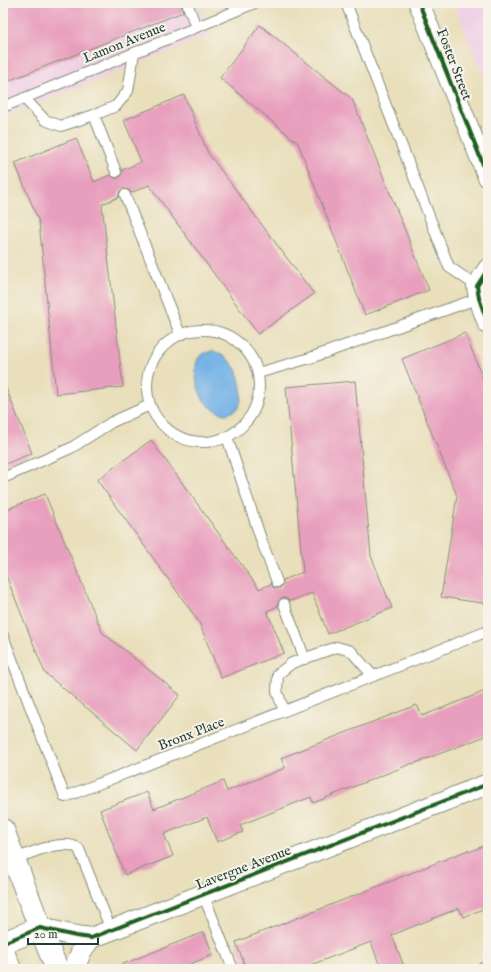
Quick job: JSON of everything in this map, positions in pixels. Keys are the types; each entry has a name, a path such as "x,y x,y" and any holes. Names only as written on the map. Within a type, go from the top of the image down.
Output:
{"main road":[{"path":"3,830 57,969"},
{"path":"3,943 40,928"},
{"path":"3,952 10,969"}],"street":[{"name":"Foster Street","path":"420,3 488,177"},
{"path":"488,269 478,292 488,324"},
{"name":"Lavergne Avenue","path":"91,938 488,784"},
{"path":"40,928 91,938 82,950 74,969"}],"lane":[{"path":"187,3 196,27"},
{"name":"Lamon Avenue","path":"3,107 255,3"},
{"path":"258,373 310,358 478,292 449,267 346,3"},
{"path":"24,98 45,120 61,126 94,116 116,106 128,91 134,53"},
{"path":"94,116 116,172"},
{"path":"125,195 180,334"},
{"path":"197,329 213,330 229,335 242,345 252,358 258,373 259,389 257,404 250,418 240,429 227,437 212,442 196,442 181,438 168,430 157,419 150,405 146,388 148,371 155,356 166,342 180,334 197,329"},
{"path":"3,478 70,448 112,422 150,405"},
{"path":"227,437 277,582"},
{"path":"284,604 305,659"},
{"name":"Bronx Place","path":"3,636 65,797 488,631"},
{"path":"284,711 277,691 278,674 292,663 337,648 351,651 374,676"},
{"path":"15,859 61,844 75,846 79,849 111,930"},
{"path":"203,894 233,969"},
{"path":"480,969 488,966"}],"shaded area":[{"path":"3,3 198,3 211,35 3,117"},
{"path":"454,3 488,3 488,89"}],"water":[{"path":"213,351 231,362 237,372 240,384 241,397 238,408 227,414 217,411 206,403 201,395 197,383 196,364 198,359 202,354"}],"building":[{"path":"3,3 181,3 183,12 3,83"},
{"path":"260,25 352,99 429,290 365,315 298,143 220,78"},
{"path":"184,95 208,153 314,294 258,334 149,185 131,193 129,190 123,189 120,191 119,197 102,204 123,387 56,394 39,222 15,163 76,138 94,182 110,175 115,178 119,178 122,170 141,162 124,120"},
{"path":"465,333 488,391 488,604 441,597 457,496 402,359"},
{"path":"355,381 371,556 392,608 328,634 312,593 290,601 285,598 281,598 278,606 267,611 284,653 221,678 199,622 97,480 151,440 259,589 271,584 273,587 280,588 283,580 303,572 286,387"},
{"path":"4,383 32,453 3,465 3,384"},
{"path":"45,494 102,632 180,695 137,750 45,673 3,568 3,511"},
{"path":"488,690 488,735 313,803 311,797 240,825 243,832 217,842 207,817 164,834 173,856 125,875 100,810 147,792 154,809 223,781 227,791 285,768 281,758 370,723 417,705 422,716"},
{"path":"488,844 488,907 463,917 459,908 392,935 405,969 381,969 371,942 300,969 246,969 236,942 468,850 469,852"},
{"path":"204,932 213,955 177,969 113,969 113,968"}],"cycle path":[{"path":"419,3 488,177"},
{"path":"488,269 477,286 479,298 488,324"},
{"path":"3,943 40,928 91,938 488,784"}]}
